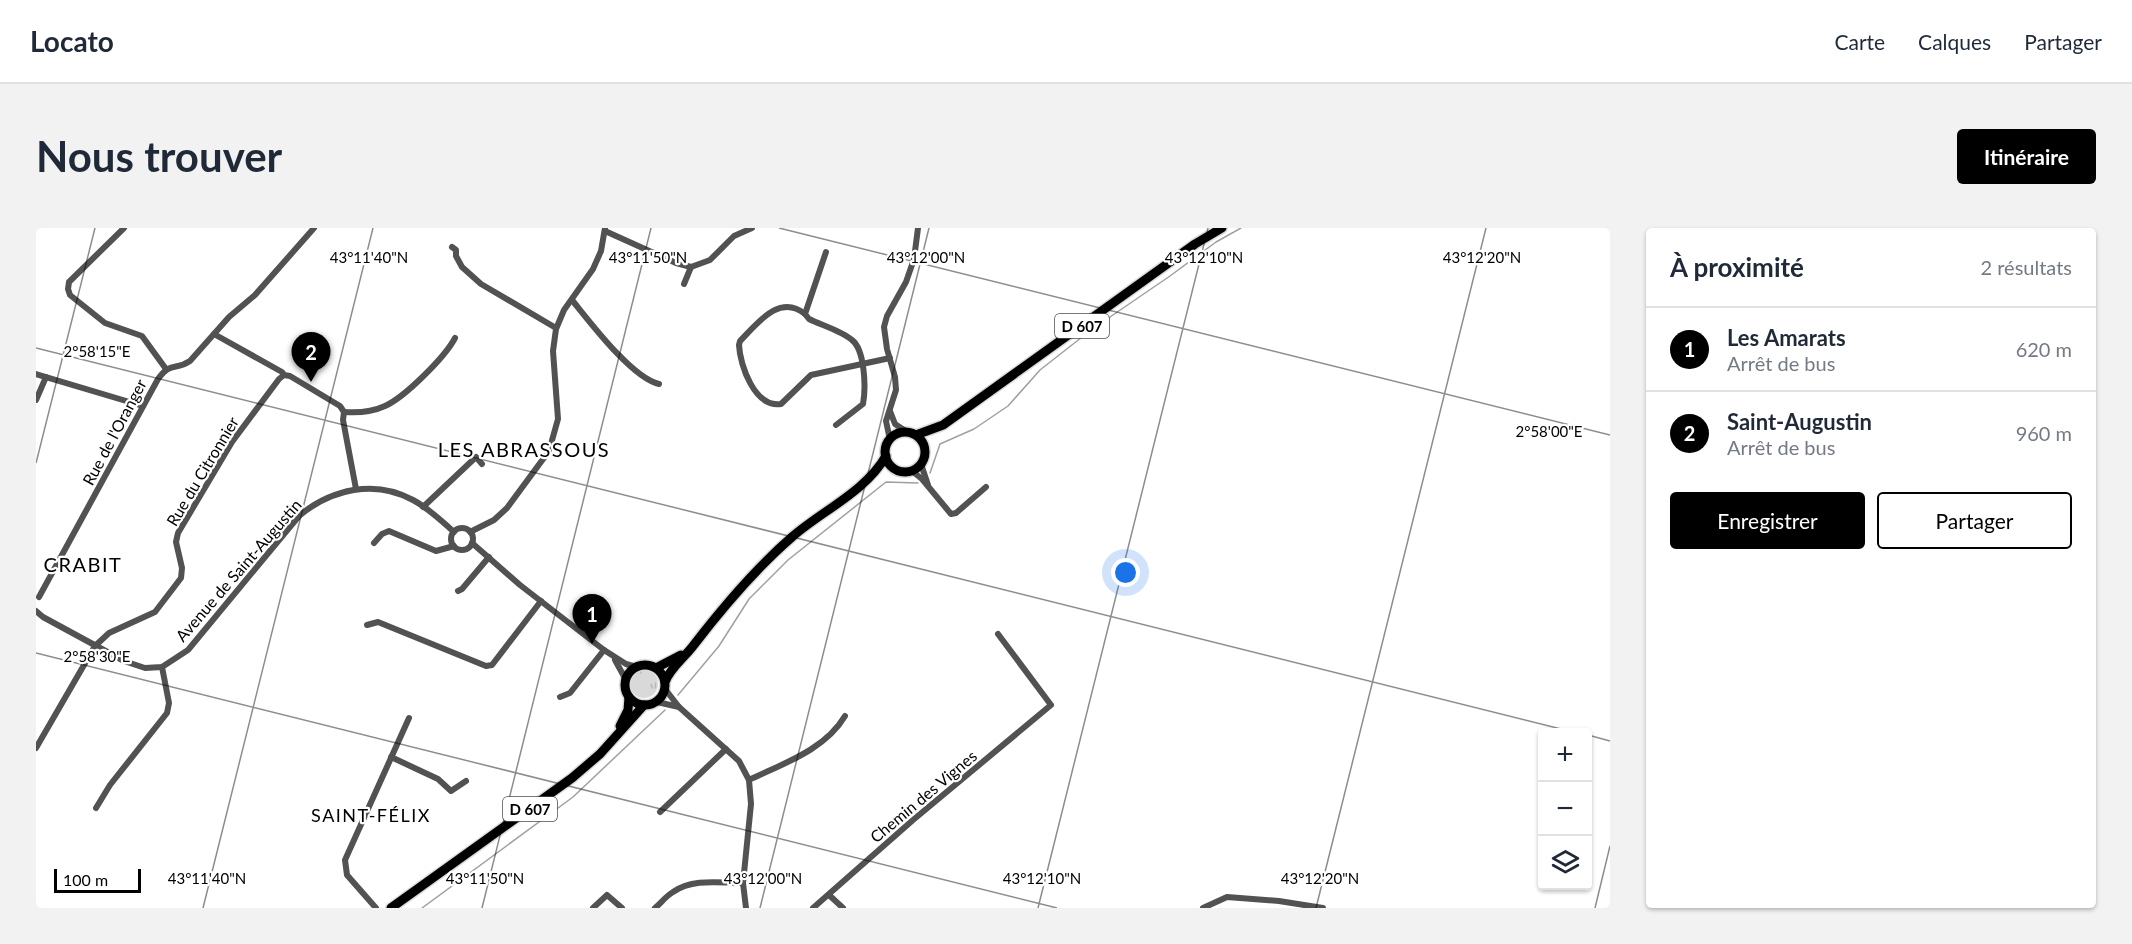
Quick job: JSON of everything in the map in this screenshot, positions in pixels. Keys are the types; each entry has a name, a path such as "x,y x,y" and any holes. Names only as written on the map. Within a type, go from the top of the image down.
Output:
{"main road":[{"name":"D 607","path":"926,452 929,442 943,425 1195,244 1222,228"},
{"name":"D 607","path":"912,434 943,425"},
{"path":"665,685 662,674 656,668 643,665 630,672 626,680 629,698 636,703 644,705 657,702 662,696 670,672 761,565 794,535 869,479 887,472 912,471 921,464 926,452 924,446 912,434 897,434 890,440 885,451 892,468 898,471"},
{"path":"869,479 886,456"},
{"path":"656,668 672,662 694,644"},
{"name":"D 607","path":"615,737 628,710 629,698"},
{"name":"D 607","path":"391,908 572,778 600,754 644,705"},
{"name":"D 607","path":"384,908 440,874"}],"street":[{"path":"124,228 69,282 68,289 70,294 105,322 142,336 166,369"},
{"name":"Rue de l'Oranger","path":"37,613 38,599 143,406 166,369 184,365 190,361 229,317 255,295 314,228"},
{"path":"471,532 494,520 507,507 549,451 558,419 553,351 556,328 564,310 593,269 601,251 605,230 676,263 691,267 710,260 734,236 752,228"},
{"path":"890,440 886,421 896,390 884,327 887,316 906,282 914,259 918,228"},
{"path":"452,247 456,250 462,267 481,284 556,328"},
{"path":"805,314 826,252"},
{"path":"684,284 691,267"},
{"path":"572,300 605,341 649,381 659,384"},
{"path":"836,425 863,404 865,383 862,364 852,339 809,319 800,309 791,307 777,308 767,314 741,341 739,350 750,386 771,404 778,405 811,375 862,364 890,358"},
{"path":"214,333 340,406 344,412 342,420 356,489"},
{"path":"344,412 366,412 396,401 447,352 455,338"},
{"path":"36,374 143,406"},
{"name":"Rue du Citronnier","path":"36,748 95,646 109,633 154,612 181,578 182,568 176,542 178,533 232,444 284,375"},
{"path":"36,400 46,377"},
{"path":"890,410 895,424 912,434"},
{"path":"423,507 476,457 482,464"},
{"path":"921,464 928,486"},
{"path":"912,471 951,514 956,513 986,487"},
{"name":"Avenue de Saint-Augustin","path":"162,668 188,650 299,516 314,504 333,494 356,489 382,490 399,494 423,507 454,532"},
{"path":"454,546 452,537 454,532 462,528 471,532"},
{"path":"374,543 382,534 389,531 436,551 454,546 464,549 472,543"},
{"path":"471,532 472,543 613,657 626,680"},
{"path":"458,591 489,557"},
{"path":"367,625 378,622 486,666 492,665 541,601"},
{"path":"37,613 134,666 162,668 169,703 167,713 110,785 96,808"},
{"name":"Chemin des Vignes","path":"813,908 913,820 1051,705 998,634"},
{"path":"560,697 570,693 604,650"},
{"path":"613,657 637,667"},
{"path":"665,685 679,707 739,761 749,780 751,804 743,883 746,908"},
{"path":"657,702 679,707"},
{"path":"749,780 804,754 839,727 845,716"},
{"path":"376,908 347,875 345,860 409,718"},
{"path":"660,812 726,749"},
{"path":"391,757 438,779 451,791 466,781"},
{"path":"655,908 673,892 686,885 698,882 743,883"},
{"path":"593,908 607,895 622,908"},
{"path":"829,895 843,908"},
{"path":"1203,908 1227,897 1279,901 1323,908"}],"green space":[{"path":"644,670 654,674 658,684 654,694 644,698 634,694 630,684 634,674"}],"waterway":[{"path":"930,473 940,444 974,429 1008,406 1040,370 1091,330 1216,242 1241,228"},
{"path":"678,695 719,646 749,599 788,560 886,482 918,483"},
{"path":"422,908 573,797 665,710"}],"place":[{"name":"Saint-Augustin","path":"311,382"},
{"name":"Les Amarats","path":"592,644"}],"district":[{"name":"LES ABRASSOUS","path":"524,449"},
{"name":"CRABIT","path":"83,564"},
{"name":"SAINT-FÉLIX","path":"371,815"}]}
